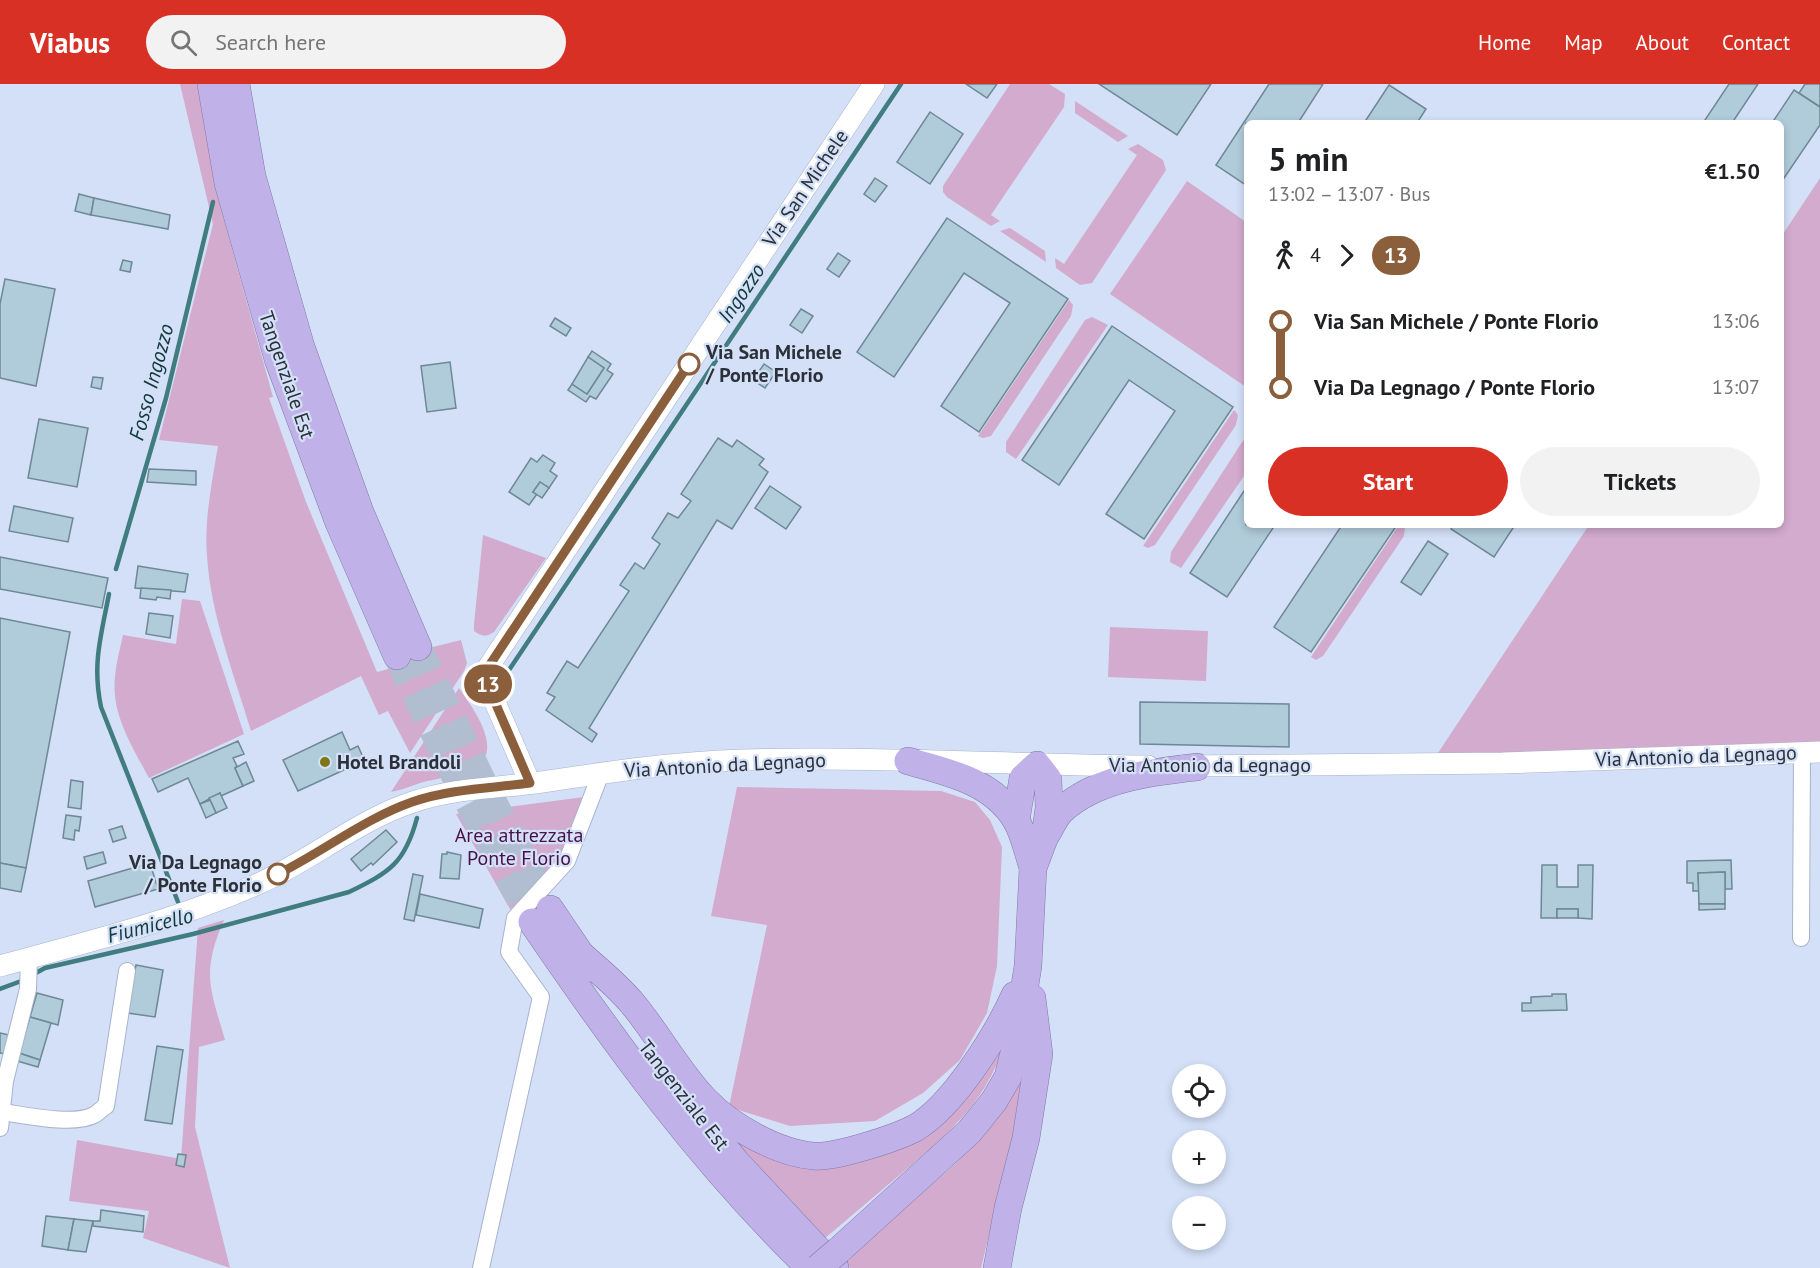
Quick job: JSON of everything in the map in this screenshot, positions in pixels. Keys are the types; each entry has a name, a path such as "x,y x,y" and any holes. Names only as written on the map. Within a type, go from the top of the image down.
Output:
{"highway":[{"name":"Tangenziale Est","path":"211,84 228,183 278,358 339,523 408,651 301,347 252,176 236,84"},
{"path":"908,760 972,780 998,798 1016,820 1033,868"},
{"path":"1016,820 1023,778 1037,765 1048,779 1049,808 1045,836"},
{"path":"818,1268 837,1259 969,1132 994,1101 1008,1077 1028,966 1033,868 1045,836 1061,811 1097,788 1143,773 1197,766"},
{"name":"Tangenziale Est","path":"810,1268 785,1244 671,1116 600,1022 541,916 579,953 683,1097 744,1171 837,1259"},
{"path":"579,953 631,1002 706,1102 742,1131 787,1149 815,1156 849,1152 915,1128 945,1103 1003,1022 1028,966"},
{"path":"997,1268 1008,1208 1026,1138 1039,1054 1028,966"},
{"path":"785,1244 801,1268"}],"street":[{"name":"Via San Michele","path":"530,783 488,686 487,669 874,84"},
{"name":"Via Antonio da Legnago","path":"0,966 30,963 214,902 294,866 378,816 414,801 601,773 740,760 908,760 1037,765 1197,766 1503,763 1811,752"},
{"path":"1801,938 1811,752"},
{"name":"Via Antonio da Legnago","path":"481,1268 541,997 509,952 515,918 567,861 601,773"},
{"path":"30,963 28,989 5,1081 1,1120 79,1118 94,1115 106,1106 127,971"}],"green space":[{"path":"180,84 198,84 221,209 273,397 269,398 306,502 377,672 392,668 429,648 461,640 467,663 464,671 410,753 388,711 379,715 361,676 251,731 224,645 209,578 207,529 218,446 159,440 213,224"},
{"path":"1010,84 1049,84 1065,94 1064,107 991,215 1000,221 991,226 947,197 943,192 943,186"},
{"path":"1075,101 1128,136 1118,142 1075,113"},
{"path":"1138,144 1163,160 1166,170 1092,283 1080,285 1056,268 1055,258 1064,264 1137,155 1128,149"},
{"path":"1820,178 1820,747 1436,756 1587,528 1784,528 1784,232"},
{"path":"1187,181 1244,221 1244,386 1110,294"},
{"path":"1010,228 1045,251 1046,262 1000,231"},
{"path":"1069,300 1073,305 1071,316 991,436 983,438 978,436"},
{"path":"1092,317 1108,325 1016,459 1006,452 1006,442 1085,320"},
{"path":"1234,410 1238,415 1236,425 1155,545 1148,548 1143,546"},
{"path":"1244,439 1244,476 1181,568 1170,562 1171,552"},
{"path":"1397,528 1405,528 1404,536 1323,656 1316,660 1311,657"},
{"path":"483,535 546,558 494,632 484,636 474,631"},
{"path":"182,599 200,601 244,734 149,778 124,729 116,704 117,661 123,635 176,644"},
{"path":"1110,627 1208,631 1206,681 1108,677"},
{"path":"459,688 484,730 487,752 482,761 473,769 462,773 391,792"},
{"path":"737,787 941,791 975,802 990,820 1002,847 997,966 987,1013 960,1060 923,1093 875,1121 790,1126 729,1107 767,925 711,916"},
{"name":"Area attrezzata Ponte Florio","path":"584,797 563,856 513,914 456,814"},
{"path":"224,920 212,954 210,980 225,1040 199,1047 195,1127 230,1268 143,1238 149,1211 69,1201 77,1140 181,1159 198,928"},
{"path":"1006,1033 1000,1056 991,1076 967,1112 936,1144 824,1239 735,1140 810,1167 858,1163 912,1140"},
{"path":"1024,1065 1012,1139 981,1268 850,1268 841,1259 954,1165 987,1130"}],"building":[{"path":"966,84 997,84 987,98"},
{"path":"1099,84 1211,84 1177,135"},
{"path":"1269,84 1323,84 1300,120 1245,120"},
{"path":"1729,84 1758,84 1734,120 1705,120"},
{"path":"1805,84 1820,84 1820,107 1799,93"},
{"path":"1389,85 1426,109 1419,120 1366,120"},
{"path":"1794,90 1820,107 1820,125 1784,178 1784,120 1774,120"},
{"path":"930,112 963,134 930,184 897,162"},
{"path":"1244,122 1244,184 1216,165"},
{"path":"875,178 887,186 875,202 864,194"},
{"path":"79,194 94,198 91,215 75,211"},
{"path":"94,198 170,215 168,229 91,215"},
{"path":"947,218 1068,299 979,432 941,406 1010,303 964,273 894,377 857,352"},
{"path":"838,253 850,261 839,277 827,269"},
{"path":"123,260 132,262 130,272 120,270"},
{"path":"5,279 55,289 36,386 0,378 0,304"},
{"path":"801,309 813,316 802,333 790,325"},
{"path":"555,318 571,328 566,336 550,326"},
{"path":"1112,326 1233,407 1144,539 1106,514 1175,411 1129,380 1059,485 1022,460"},
{"path":"592,351 611,364 607,370 613,374 596,399 590,396 586,402 568,390 572,384 587,394 604,368 588,357"},
{"path":"588,357 604,368 587,394 572,384"},
{"path":"450,362 456,408 427,412 421,366"},
{"path":"764,364 776,372 765,388 753,380"},
{"path":"93,377 103,378 101,389 91,387"},
{"path":"39,419 88,428 77,487 28,478"},
{"path":"718,438 732,447 737,440 764,459 759,465 768,472 732,529 717,520 589,728 597,734 592,742 546,710 555,697 547,693 567,661 578,668 629,591 620,585 635,563 644,569 660,544 652,538 668,513 678,518 691,501 681,494"},
{"path":"543,455 555,463 550,471 557,476 549,488 540,482 533,492 537,494 529,505 509,492 531,458 537,462"},
{"path":"149,469 196,471 196,485 147,482"},
{"path":"540,482 549,488 542,498 533,492"},
{"path":"770,486 801,507 786,529 755,508"},
{"path":"1244,491 1244,528 1273,528 1227,597 1190,573"},
{"path":"14,506 73,518 68,542 9,531"},
{"path":"1340,528 1395,528 1311,652 1274,627"},
{"path":"1452,528 1513,528 1494,557"},
{"path":"1428,541 1448,554 1421,595 1401,582"},
{"path":"0,557 108,578 102,608 0,589"},
{"path":"138,566 188,574 185,592 135,588"},
{"path":"141,588 171,590 170,599 140,598"},
{"path":"149,613 173,616 170,638 146,634"},
{"path":"0,618 70,632 26,868 0,863"},
{"path":"1140,702 1289,704 1289,747 1140,744"},
{"name":"Hotel Brandoli","path":"342,732 350,750 358,746 366,764 359,767 357,764 298,791 283,760"},
{"path":"238,741 244,754 233,758 243,786 221,796 220,793 200,804 188,778 158,792 152,779"},
{"path":"246,762 254,781 243,786 235,768"},
{"path":"71,780 83,782 81,809 68,807"},
{"path":"220,793 227,808 216,813 209,798"},
{"path":"210,800 216,813 206,818 200,804"},
{"path":"66,815 81,817 79,831 75,830 74,840 63,838"},
{"path":"122,826 126,838 113,842 109,830"},
{"path":"386,830 397,842 373,865 371,863 361,871 351,859"},
{"path":"103,852 106,863 87,869 84,857"},
{"path":"447,852 461,855 459,879 440,878 442,854 447,854"},
{"path":"1731,860 1732,889 1725,889 1725,872 1698,873 1699,891 1693,891 1693,883 1687,883 1687,861"},
{"path":"0,863 26,868 21,892 0,888"},
{"path":"150,863 158,889 95,907 88,881"},
{"path":"1542,865 1557,865 1557,887 1578,887 1578,865 1593,865 1592,919 1578,918 1578,909 1557,909 1557,918 1541,918"},
{"path":"1725,872 1725,904 1699,904 1698,873"},
{"path":"413,874 423,876 414,921 404,919"},
{"path":"420,894 483,909 479,928 416,915"},
{"path":"1699,904 1725,904 1725,909 1699,910"},
{"path":"1557,909 1578,909 1578,918 1557,918"},
{"path":"136,965 163,970 155,1017 128,1013"},
{"path":"37,993 63,1000 58,1025 30,1017"},
{"path":"1552,994 1566,994 1567,1010 1522,1011 1522,1003 1531,1003 1531,997 1552,996"},
{"path":"30,1017 51,1023 40,1060 19,1053"},
{"path":"0,1033 9,1035 5,1054 0,1053"},
{"path":"157,1046 183,1050 172,1124 145,1120"},
{"path":"19,1053 40,1060 38,1067 17,1061"},
{"path":"178,1154 186,1155 184,1167 176,1165"},
{"path":"101,1210 144,1216 143,1232 93,1226 93,1221 100,1221"},
{"path":"46,1216 74,1219 68,1250 42,1246"},
{"path":"74,1219 93,1221 86,1252 68,1250"}],"waterway":[{"name":"Ingozzo","path":"509,670 901,84"},
{"name":"Fosso Ingozzo","path":"116,569 166,398 213,202"},
{"name":"Fosso Ingozzo","path":"109,594 97,663 101,707 178,902"},
{"name":"Fiumicello","path":"34,974 45,968 193,934 349,892 385,872 394,864 407,846 417,818"},
{"name":"Fiumicello","path":"0,989 24,980"}],"tunnel":[{"path":"418,647 485,786 550,909"},
{"path":"397,656 462,791 532,922"}],"bus line":[{"name":"13","path":"278,874 378,816 414,801 530,783 488,686 487,669 689,364"}],"place":[{"name":"Via San Michele / Ponte Florio","path":"689,364"},
{"name":"Hotel Brandoli","path":"325,762"},
{"name":"Via Da Legnago / Ponte Florio","path":"278,874"}]}
